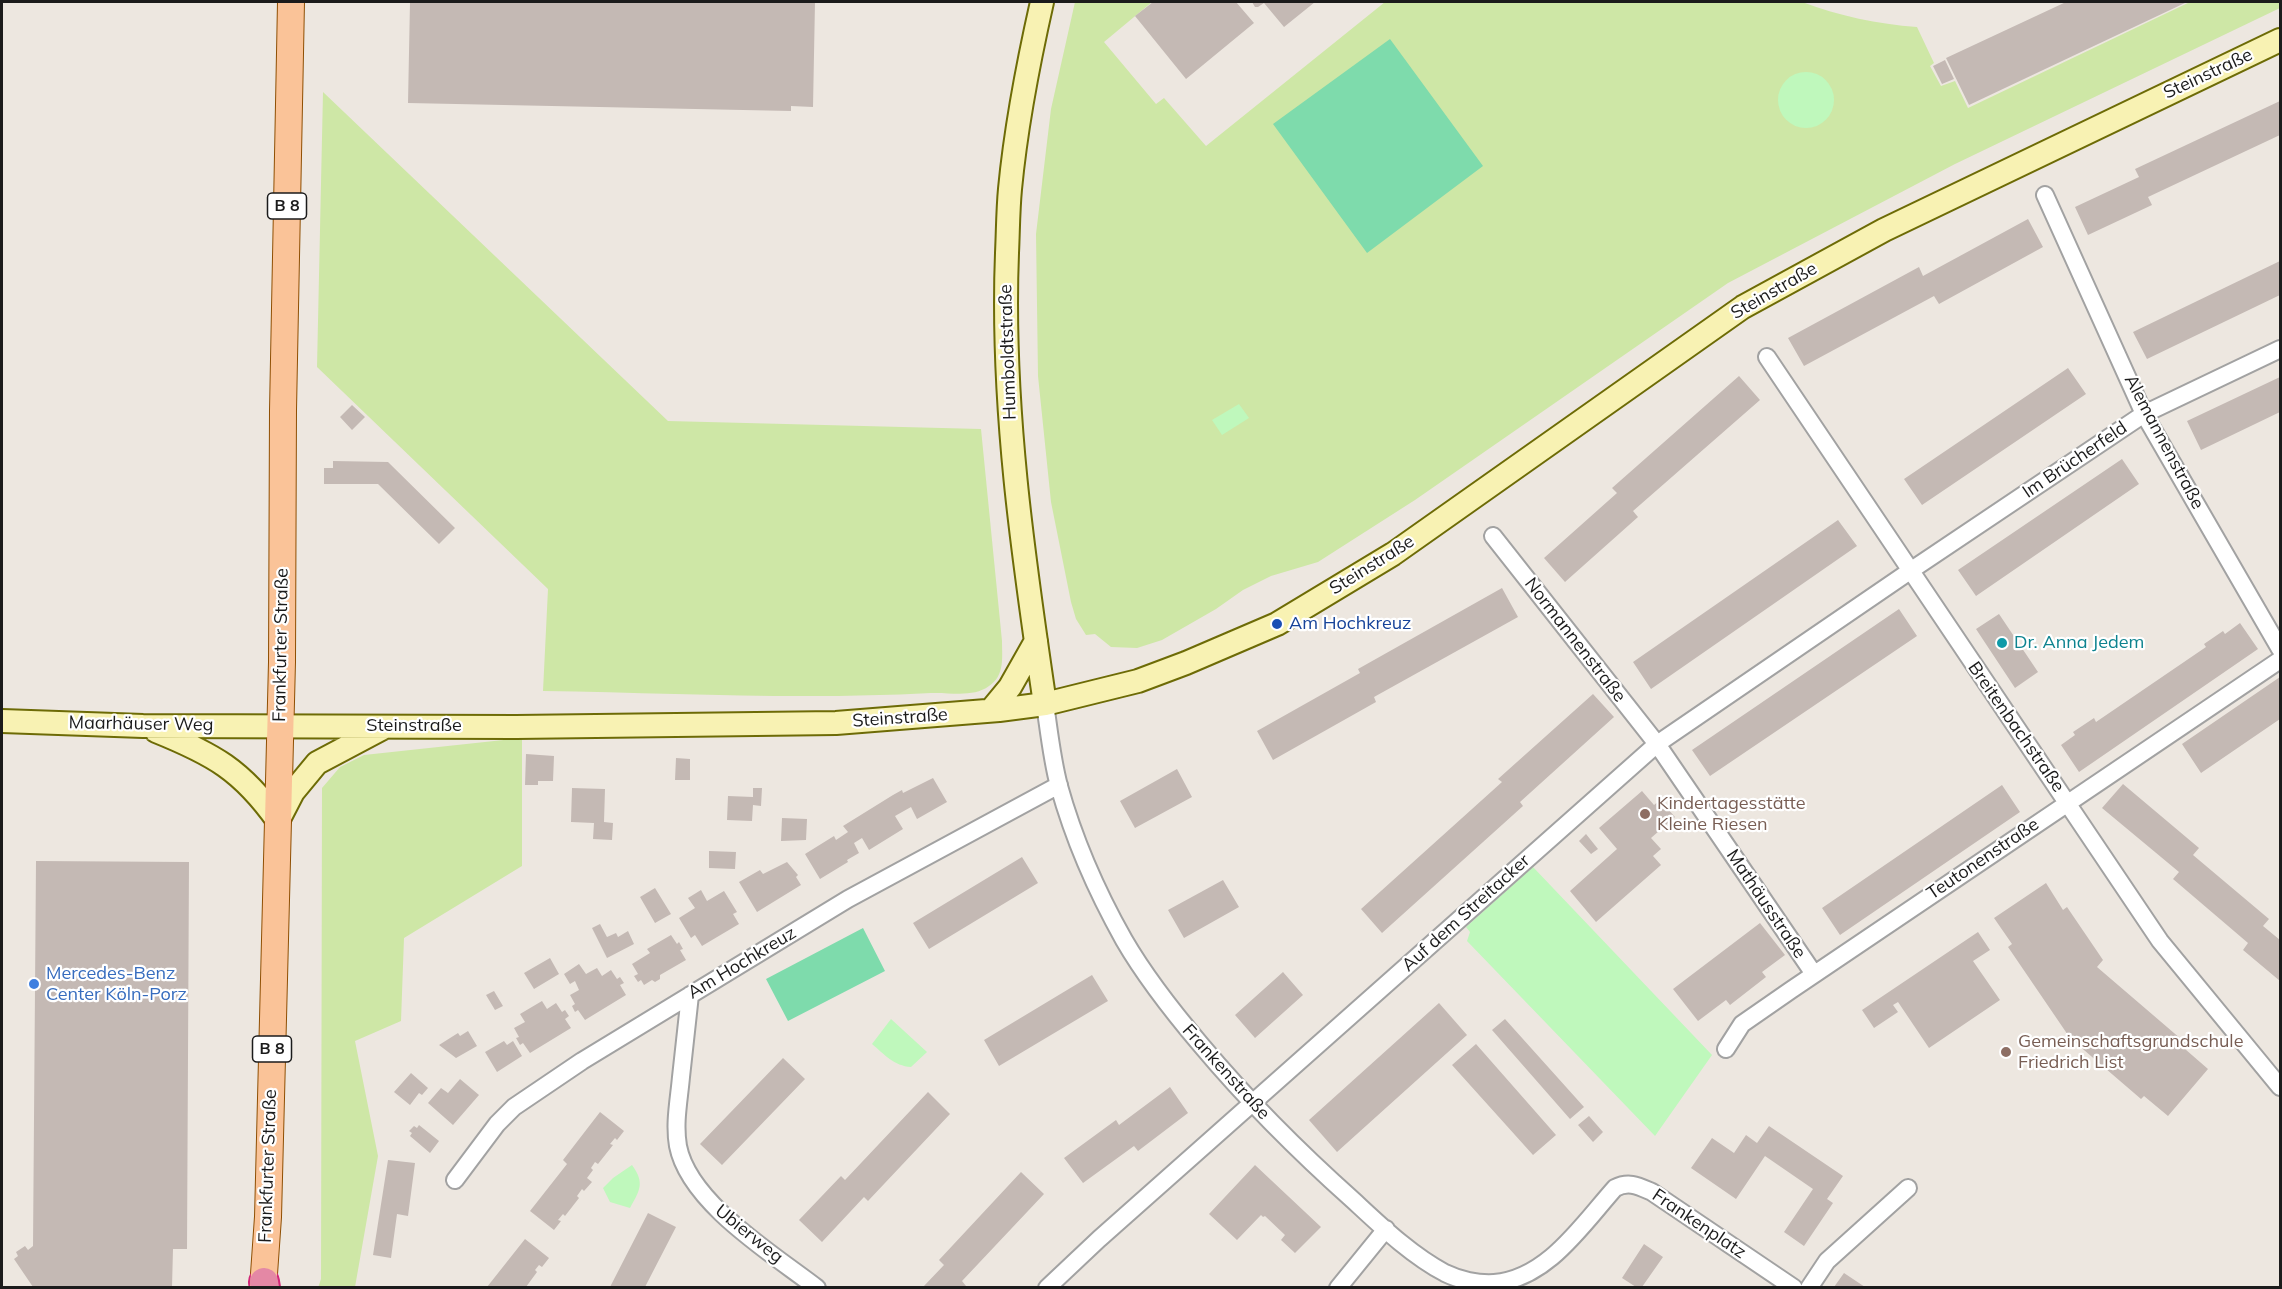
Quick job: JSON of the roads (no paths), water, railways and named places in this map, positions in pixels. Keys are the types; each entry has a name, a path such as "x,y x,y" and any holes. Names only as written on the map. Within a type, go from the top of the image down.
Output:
{"main road":[{"name":"Frankfurter Straße","path":"264,1286 268,1217 278,821 291,2"},
{"name":"Humboldtstraße","path":"1042,2 1023,86 1010,191 1005,299 1008,403 1013,458 1045,704"},
{"name":"Steinstraße","path":"280,725 836,723 991,711 1045,704 1138,681 1277,624 1393,554 1743,306 1895,225 2280,40"},
{"path":"991,711 1010,687 1036,641"},
{"name":"Maarhäuser Weg","path":"2,721 143,726 280,725"},
{"path":"143,726 189,744 225,765 244,779 278,821 293,792 317,763 387,726"}],"street":[{"name":"Alemannenstraße","path":"2045,195 2144,414 2280,649"},
{"name":"Im Brücherfeld","path":"1910,571 2144,414 2280,349"},
{"name":"Breitenbachstraße","path":"1767,357 2170,955 2280,1087"},
{"name":"Normannenstraße","path":"1493,536 1657,744"},
{"name":"Auf dem Streitacker","path":"1047,1287 1657,744 1910,571"},
{"name":"Teutonenstraße","path":"1726,1049 1742,1024 2280,660"},
{"name":"Frankenstraße","path":"1045,704 1059,785 1086,864 1124,940 1161,998 1251,1104 1340,1189 1386,1229 1444,1273 1474,1282 1492,1284 1507,1282 1543,1266 1556,1254"},
{"name":"Mathäusstraße","path":"1657,744 1814,974"},
{"name":"Am Hochkreuz","path":"455,1180 497,1124 514,1107 582,1061 848,899 1059,785"},
{"name":"Ubierweg","path":"690,995 676,1117 678,1148 693,1180 709,1202 728,1220 817,1287"},
{"name":"Frankenplatz","path":"1556,1254 1614,1188 1624,1183 1634,1184 1652,1192 1794,1287"},
{"path":"1809,1287 1827,1260 1908,1188"},
{"path":"1338,1287 1386,1229"}],"place":[{"name":"Am Hochkreuz","path":"1277,624"},
{"name":"Dr. Anna Jedem","path":"2002,643"},
{"name":"Kindertagesstätte Kleine Riesen","path":"1645,814"},
{"name":"Mercedes-Benz Center Köln-Porz","path":"34,984"},
{"name":"Gemeinschaftsgrundschule Friedrich List","path":"2006,1052"}]}
